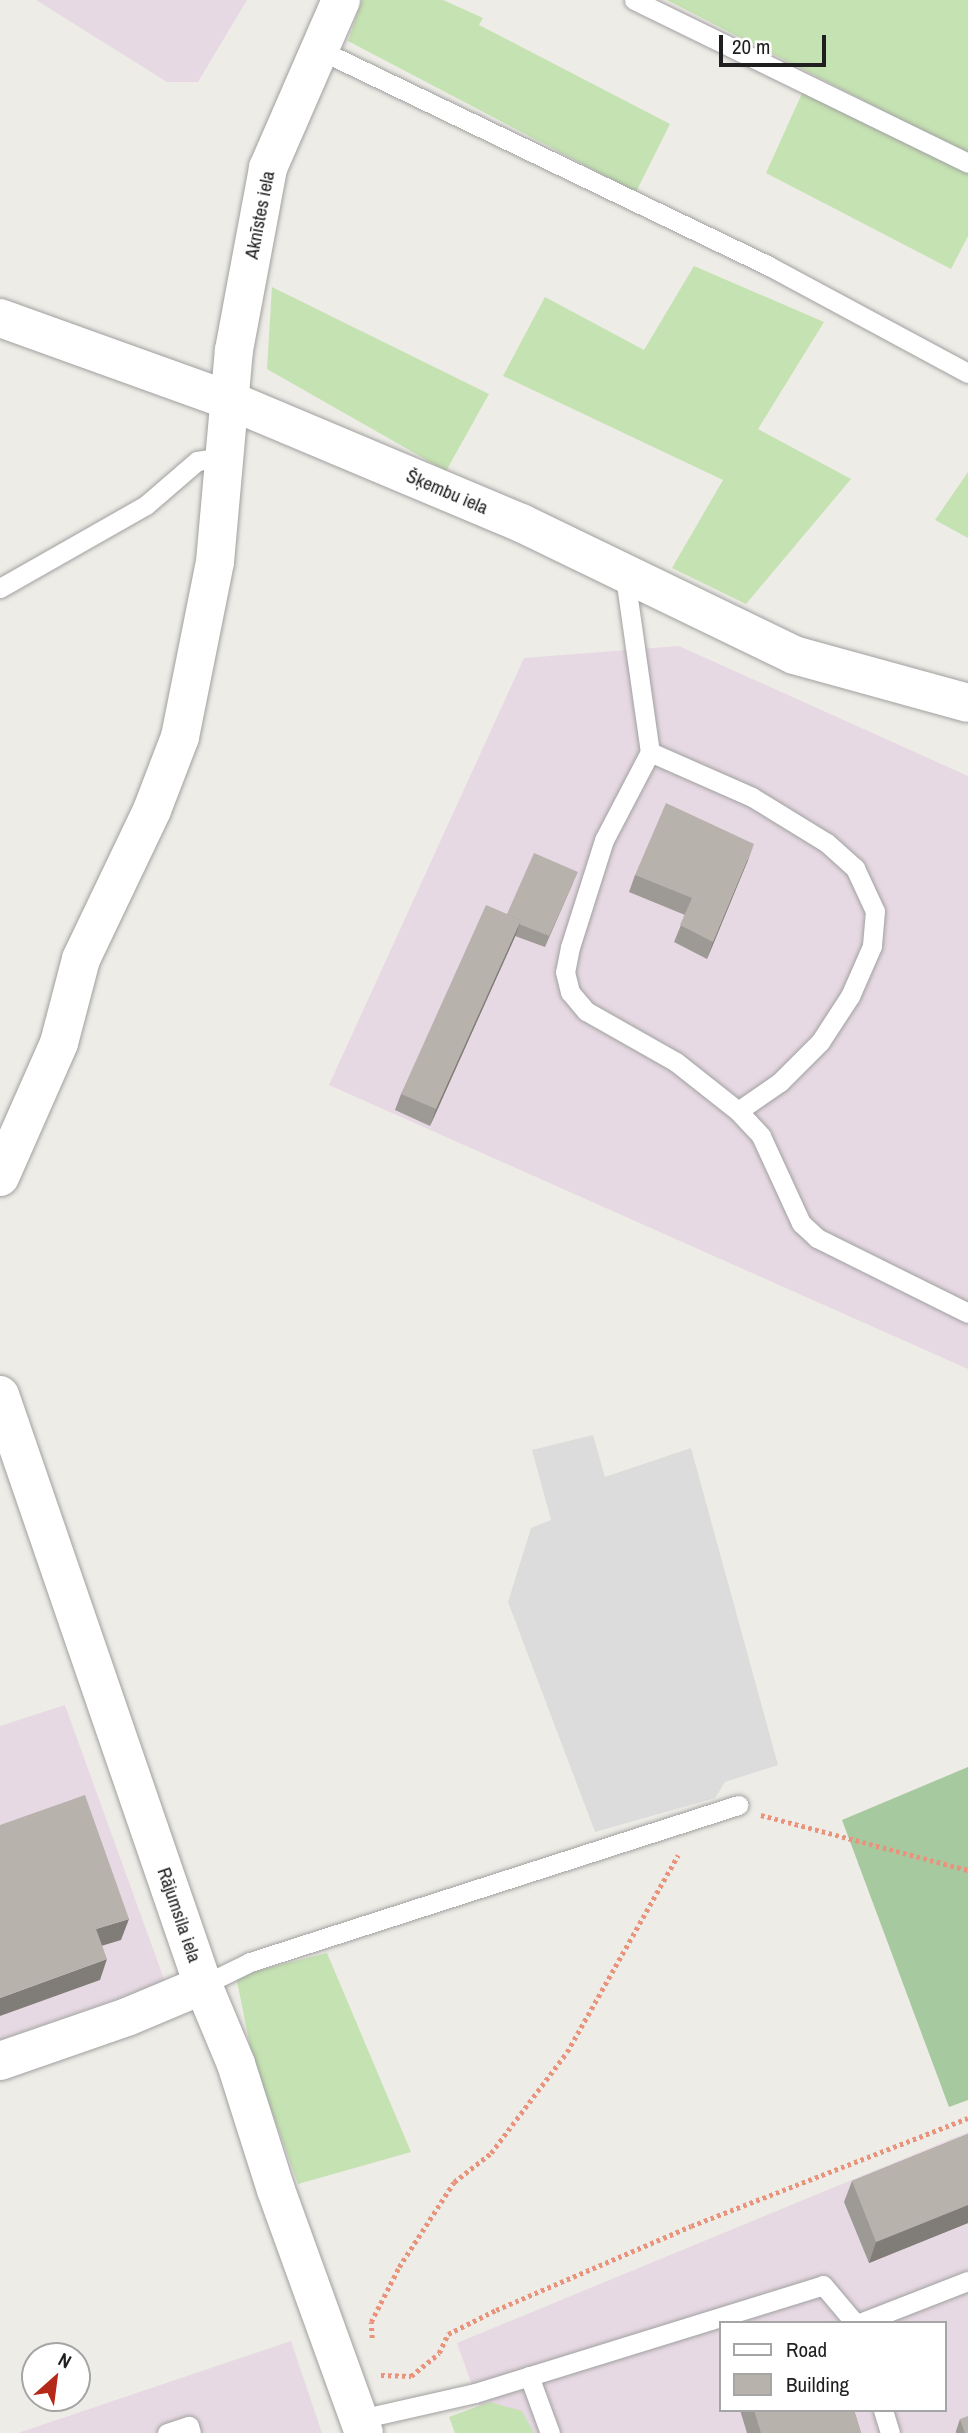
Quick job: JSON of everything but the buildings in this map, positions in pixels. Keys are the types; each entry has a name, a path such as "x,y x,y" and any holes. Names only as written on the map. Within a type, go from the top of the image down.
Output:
{"street":[{"name":"Aknīstes iela","path":"0,1177 59,1043 81,959 152,810 180,737 215,562 227,456 234,350 268,168 341,0"},
{"name":"Šķembu iela","path":"0,318 231,401 521,523 625,577 793,655 887,684 968,703"},
{"name":"Šķembu iela","path":"887,684 968,728"},
{"name":"Rājumsila iela","path":"0,1395 203,1985 236,2064 276,2190 362,2426"},
{"path":"0,2061 127,2017 203,1985"}],"lane":[{"path":"634,0 968,163"},
{"path":"318,49 769,266 968,373"},
{"path":"0,588 146,505 197,461 227,456"},
{"path":"625,577 650,752 604,840 570,947 565,972 570,992 586,1012 676,1062 738,1111 761,1136 801,1223 817,1238 968,1313"},
{"path":"650,752 752,797 827,843 855,868 875,911 872,946 849,996 820,1042 780,1082 738,1111"},
{"path":"203,1985 250,1962 738,1804"},
{"path":"863,2321 968,2281"},
{"path":"362,2426 823,2286 856,2321"},
{"path":"529,2376 550,2433"},
{"path":"884,2412 890,2433"},
{"path":"167,2433 189,2426 191,2433"}],"path":[{"path":"738,1804 765,1816 968,1870"},
{"path":"372,2348 371,2322 399,2267 454,2182 491,2153 567,2052 702,1815"},
{"path":"362,2426 373,2374 411,2376 439,2353 448,2334 691,2226 968,2118"}],"shaded area":[{"path":"36,0 247,0 198,82 167,82"},
{"path":"679,646 968,776 968,1369 329,1085 524,658"},
{"path":"593,1435 605,1477 691,1448 778,1765 725,1782 715,1798 595,1832 508,1602 531,1528 551,1520 532,1450"},
{"path":"65,1705 165,1982 0,2040 0,1726"},
{"path":"968,2132 968,2433 489,2433 457,2343"},
{"path":"291,2341 322,2433 18,2433 80,2412 91,2412 91,2408"}],"green space":[{"path":"362,0 443,0 483,18 479,25 670,124 636,192 348,41"},
{"path":"667,0 968,0 968,154"},
{"path":"804,89 968,172 968,236 951,269 766,173"},
{"path":"694,266 824,322 758,429 851,479 746,604 672,568 723,480 503,376 545,297 644,350"},
{"path":"272,287 489,394 446,471 267,369"},
{"path":"968,472 968,538 935,520"},
{"path":"968,1767 968,2100 949,2107 842,1820"},
{"path":"327,1953 411,2152 298,2184 252,2056 236,1976"},
{"path":"490,2402 522,2411 534,2433 455,2433 449,2417"}]}
